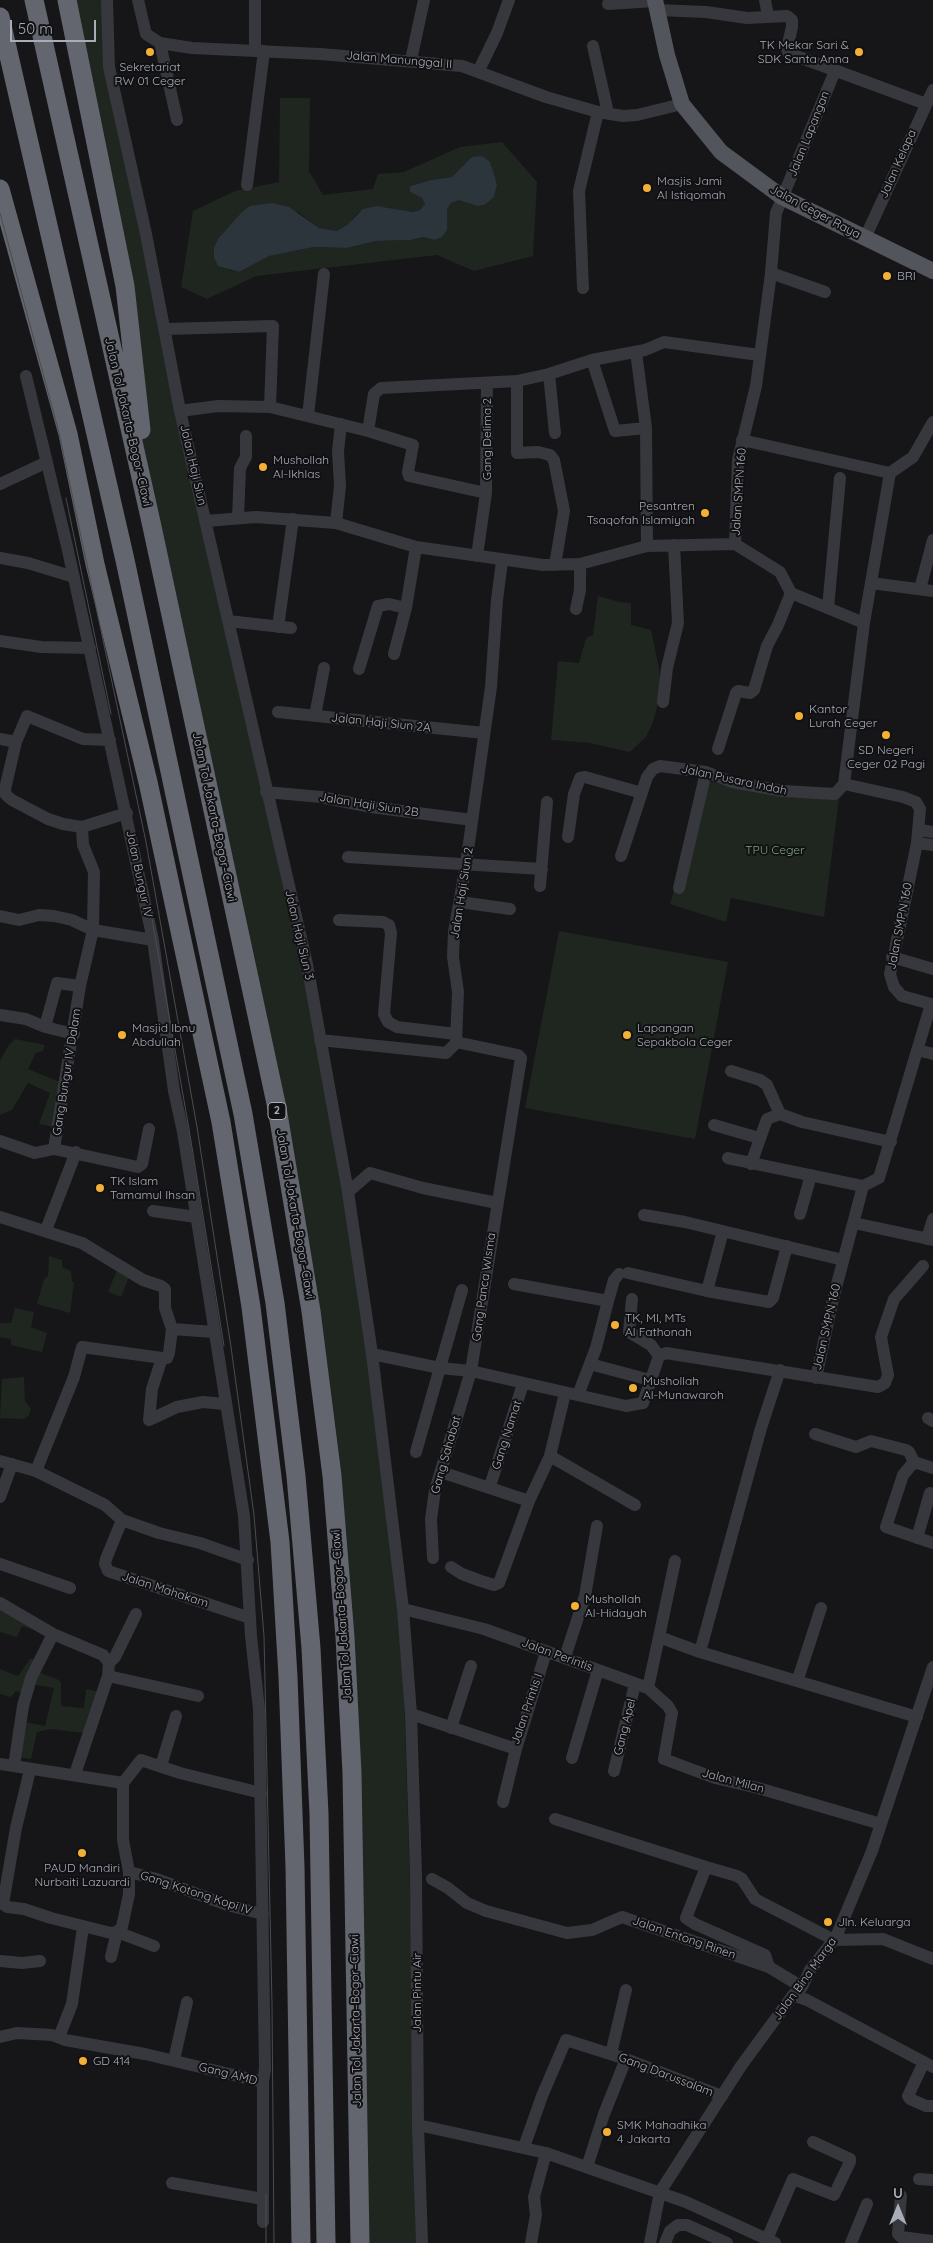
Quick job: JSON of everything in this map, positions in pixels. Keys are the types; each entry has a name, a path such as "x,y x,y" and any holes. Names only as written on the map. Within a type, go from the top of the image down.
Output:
{"highway":[{"name":"Jalan Tol Jakarta–Bogor–Ciawi","path":"34,0 151,522 277,1108 311,1311 330,1466 345,1636 352,1773 360,2243"},
{"path":"67,0 125,286 151,522"},
{"path":"0,17 128,570 243,1114 275,1303 296,1476 310,1648 318,1814 326,2243"},
{"path":"0,189 68,434 95,564 152,801 221,1122 251,1307 280,1542 288,1677 295,1877 301,2243"}],"main road":[{"name":"Jalan Ceger Raya","path":"656,4 682,104 721,152 782,197 933,271"}],"street":[{"name":"Jalan Haji Siun","path":"107,0 109,67 127,143 180,411 206,521 238,518 293,519 336,523 416,547 502,561 555,565 580,564 648,546 735,544"},
{"path":"138,0 146,34 160,43 177,120"},
{"path":"247,185 260,51 256,0"},
{"path":"410,60 424,0"},
{"path":"478,72 497,33 509,0"},
{"path":"765,0 768,16"},
{"path":"608,4 656,4 746,18 787,16 792,20 787,48 788,54 926,104"},
{"name":"Jalan Manunggal II","path":"160,43 192,48 410,60 462,66 546,97 603,113 637,115 682,104"},
{"path":"583,288 579,191 603,113 593,46"},
{"name":"Jalan Lapangan","path":"782,197 835,71"},
{"name":"Jalan Kelapa","path":"864,238 933,90"},
{"name":"Jalan SMPN 160","path":"782,197 773,229 771,274 756,386 738,460 735,544 775,567 780,572 791,593"},
{"path":"308,416 324,274"},
{"path":"771,274 825,292"},
{"path":"165,329 273,326 270,407"},
{"path":"368,431 374,394 381,388 517,381 549,374 592,360 636,352 664,342 759,355"},
{"path":"636,352 646,428 648,546"},
{"path":"592,360 615,431 646,428"},
{"path":"549,374 554,433"},
{"path":"26,376 74,577 127,813"},
{"path":"517,381 517,453 538,452 550,455 554,460 564,511 555,565"},
{"name":"Gang Delima 2","path":"477,556 486,493 487,384"},
{"path":"180,411 218,406 270,407 368,431 413,445 408,472 409,476 486,493"},
{"path":"742,440 890,473 914,457 933,422"},
{"path":"336,523 340,486 338,451 340,424"},
{"path":"238,518 240,468 246,457 246,436"},
{"path":"0,484 47,462"},
{"path":"844,784 864,623 890,473"},
{"path":"828,608 840,478"},
{"path":"228,621 285,627 293,519"},
{"name":"Jalan Haji Siun 3","path":"206,521 266,792 307,964 348,1192 372,1354"},
{"path":"663,702 667,668 678,623 674,545"},
{"path":"871,583 927,590 932,545"},
{"path":"394,654 406,608 416,547"},
{"path":"0,558 28,563 74,577"},
{"name":"Jalan Haji Siun 2","path":"457,1038 458,992 453,958 454,932 466,864 491,687 497,600 502,561"},
{"path":"576,609 580,590 580,564"},
{"path":"718,749 736,693 738,691 750,693 754,690 767,646 791,593 864,623"},
{"path":"359,669 378,606 388,604 406,608"},
{"path":"0,641 41,647 90,648"},
{"path":"316,716 324,668"},
{"name":"Jalan Haji Siun 2A","path":"278,712 484,733"},
{"path":"0,740 16,742 27,716 83,739 110,740"},
{"name":"Jalan Bungur IV","path":"16,742 5,789 6,795 48,819 63,824 82,826 127,813 153,940 174,1091 183,1132 244,1516 248,1560"},
{"name":"Jalan Pusara Indah","path":"622,856 642,793 653,769 660,766 706,772 732,782 783,791 824,795 835,794 844,784"},
{"path":"679,888 706,772"},
{"path":"568,837 574,794 580,778 585,777 642,793"},
{"name":"Jalan SMPN 160","path":"658,1356 666,1353 780,1370 816,1378 843,1260 863,1186 879,1178 932,1004 902,996 894,987 890,974 892,957 920,830 920,809 916,802 903,797 844,784"},
{"name":"Jalan Haji Siun 2B","path":"266,792 472,820"},
{"path":"540,886 547,802"},
{"name":"Gang Bungur IV Dalam","path":"82,826 83,845 94,872 93,930 80,986 74,1034 54,1149 140,1166 148,1129"},
{"path":"920,830 933,832"},
{"path":"917,843 933,845"},
{"path":"348,857 542,869"},
{"path":"460,902 510,908"},
{"path":"0,916 19,920 39,915 54,916 72,920 93,930 153,940"},
{"path":"339,920 383,922 389,925 391,933 384,1014 388,1022 397,1027 457,1038 518,1054 521,1058 497,1203 423,1188 370,1173 348,1192"},
{"path":"892,957 933,969"},
{"path":"44,1027 57,983 80,986"},
{"path":"0,1015 26,1019 44,1027 74,1034"},
{"path":"320,1040 446,1053 457,1038"},
{"path":"917,1050 933,1054"},
{"path":"731,1071 760,1080 767,1085 780,1114"},
{"path":"751,1164 767,1119 780,1114 802,1122 890,1142"},
{"path":"714,1124 759,1138"},
{"path":"0,1141 35,1153 54,1149"},
{"path":"46,1230 76,1152"},
{"path":"728,1158 863,1186"},
{"path":"800,1214 811,1175"},
{"name":"Gang Panca Wisma","path":"471,1371 497,1203"},
{"path":"153,1210 196,1217"},
{"path":"644,1215 723,1231 843,1260"},
{"path":"0,1217 46,1230 82,1243 143,1280 165,1289 165,1308 172,1329 167,1358 82,1347 74,1377 36,1471"},
{"path":"854,1222 930,1239 933,1219"},
{"path":"707,1291 723,1231"},
{"path":"451,1567 462,1574 481,1581 494,1585 499,1583 530,1501 550,1456 571,1394 590,1364 614,1280 623,1274 770,1302 773,1298 787,1246"},
{"path":"816,1378 867,1386 878,1386 885,1383 888,1375 881,1337 882,1330 894,1299 923,1266"},
{"path":"514,1284 608,1301"},
{"path":"416,1452 462,1290"},
{"path":"403,1609 372,1354 440,1368 471,1371 626,1406 638,1406 646,1399 658,1356 652,1345 628,1332 632,1299"},
{"path":"172,1329 214,1332"},
{"path":"162,1358 152,1389 149,1420 177,1407 203,1402 225,1404"},
{"path":"590,1364 650,1380"},
{"path":"700,1652 761,1428 780,1370"},
{"name":"Gang Sahabat","path":"433,1558 431,1540 435,1490 471,1371"},
{"name":"Gang Namat","path":"490,1486 523,1384"},
{"path":"815,1434 852,1446 860,1446 871,1441 906,1450 910,1452 914,1462"},
{"path":"550,1456 635,1505"},
{"path":"914,1462 933,1468"},
{"path":"914,1462 902,1475 886,1527 933,1543"},
{"path":"0,1497 6,1463 36,1471 105,1505 122,1520 159,1533 200,1543 248,1560"},
{"path":"441,1472 490,1486 530,1501"},
{"path":"917,1538 930,1493"},
{"name":"Jalan Mahakam","path":"122,1520 106,1559 105,1564 108,1571 250,1618"},
{"path":"565,1657 585,1596 597,1526"},
{"name":"Gang AMD","path":"0,2037 17,2033 59,2037 65,2040 174,2060 263,2082 266,2040 259,1709 250,1618 248,1560"},
{"path":"642,1686 659,1637 675,1561"},
{"path":"0,1564 70,1588"},
{"path":"0,1603 53,1634 103,1655 108,1670"},
{"path":"798,1679 821,1608"},
{"name":"Jalan Perintis","path":"403,1609 484,1629 642,1686"},
{"name":"Jalan Pintu Air","path":"403,1609 411,1714 416,1875 418,2125 422,2243"},
{"path":"75,1774 108,1670 136,1614"},
{"path":"14,1766 23,1706 31,1678 53,1634"},
{"path":"659,1637 700,1652 798,1679 917,1717"},
{"name":"Jalan Printis I","path":"411,1714 516,1749 546,1652"},
{"path":"451,1728 471,1666"},
{"name":"Jalan Bina Marga","path":"650,2243 660,2192 722,2096 810,1970 834,1940 862,1877 933,1667"},
{"path":"108,1670 198,1696"},
{"path":"572,1758 598,1670"},
{"name":"Gang Apel","path":"614,1771 642,1686"},
{"name":"Jalan Milan","path":"642,1686 668,1706 672,1713 664,1759 715,1778 758,1788 881,1824"},
{"path":"161,1766 176,1716"},
{"path":"503,1802 516,1749"},
{"path":"111,1957 117,1932 122,1927 129,1894 129,1872 123,1840 122,1783 140,1760 180,1773 261,1793"},
{"path":"0,1764 30,1770 75,1774 122,1783"},
{"path":"30,1770 1,1904 83,1927 110,1933 117,1932 154,1946"},
{"path":"555,1819 737,1876 742,1879 755,1898 834,1940 883,1939 933,1959"},
{"name":"Jalan Entong Rinen","path":"706,1867 686,1918 765,1954 768,1967"},
{"name":"Gang Kotong Kopi IV","path":"129,1872 157,1879 227,1905 264,1914"},
{"name":"Jalan Entong Rinen","path":"432,1879 448,1888 467,1903 540,1927 567,1933 592,1930 622,1917 768,1967 807,2000 928,2065"},
{"path":"59,2037 72,2004 83,1927"},
{"path":"0,1961 22,1963 40,1961"},
{"name":"Gang Darussalam","path":"610,2054 626,1990"},
{"path":"174,2060 187,2002"},
{"name":"Gang Darussalam","path":"524,2147 542,2096 566,2040 626,2059 722,2096"},
{"path":"587,2167 604,2114 626,2059"},
{"path":"928,2065 908,2096 926,2106 933,2106"},
{"path":"263,2082 263,2222"},
{"path":"418,2125 524,2147 587,2167 660,2192 771,2241 793,2179 834,2195 850,2160 813,2142"},
{"path":"531,2243 536,2215 534,2199 546,2154"},
{"path":"919,2178 933,2180"},
{"path":"172,2183 263,2199"},
{"path":"901,2196 898,2234 901,2237 933,2241"},
{"path":"851,2243 867,2204"},
{"path":"665,2243 670,2232 678,2225 687,2225 727,2243"}],"green space":[{"path":"67,0 107,0 109,67 342,1157 401,1594 421,2243 360,2243 345,1637 311,1311 151,522 125,286"},
{"path":"280,98 310,98 309,171 323,195 373,189 378,174 404,172 460,147 502,142 537,182 533,256 474,271 437,255 256,276 207,299 181,287 193,211 235,191 279,182","holes":["490,162 497,185 494,197 486,204 459,199 451,203 447,210 447,230 441,237 435,240 423,237 411,240 376,241 347,248 314,247 268,256 239,272 228,270 232,224 241,213 298,212 319,228 337,231 348,224 358,213 377,206 413,212 420,210 425,204 422,198 410,192 410,186 452,177 461,169"]},
{"path":"598,596 619,602 631,603 631,625 651,630 659,668 661,691 653,722 646,737 630,752 590,743 551,740 558,661 579,663 586,638 593,635"},
{"name":"TPU Ceger","path":"706,781 795,798 839,798 824,917 731,898 726,922 670,904"},
{"name":"Lapangan Sepakbola Ceger","path":"559,931 728,962 695,1139 525,1108"},
{"path":"15,1039 45,1045 43,1051 36,1053 28,1069 62,1083 53,1127 39,1124 50,1093 28,1083 12,1110 0,1115 0,1061 8,1046"},
{"path":"49,1256 62,1260 62,1267 71,1271 72,1281 74,1282 70,1313 37,1304 44,1279 48,1276"},
{"path":"117,1270 130,1275 121,1297 108,1292"},
{"path":"15,1308 34,1312 31,1327 47,1333 42,1352 11,1345 11,1339 0,1337 0,1323 11,1323"},
{"path":"24,1377 25,1401 31,1409 29,1415 24,1419 0,1418 2,1379"},
{"path":"0,1604 36,1631 22,1626 17,1637 0,1632"},
{"path":"38,1658 38,1672 59,1680 61,1684 61,1706 84,1708 86,1689 99,1692 84,1733 51,1729 37,1732 31,1759 17,1757 25,1722 45,1726 54,1688 31,1684 28,1694 16,1691 11,1697 0,1694 0,1669 18,1676 30,1659"}],"shaded area":[{"path":"482,156 490,162 495,177 497,185 494,197 486,204 478,206 459,200 451,203 447,210 447,230 442,237 435,240 423,237 411,240 376,241 347,248 314,247 269,256 239,272 218,266 214,257 214,248 218,239 241,213 250,206 272,203 289,207 319,228 337,231 348,224 363,209 377,206 413,212 420,210 425,204 422,198 410,192 410,186 452,177 472,157"}],"tram line":[{"path":"0,213 59,433 146,842 197,1127 231,1347 254,1515 264,1636 272,2004 274,2243"},
{"path":"66,498 111,714"},
{"path":"147,890 189,1129 224,1346"},
{"path":"266,2194 266,2243"}],"place":[{"name":"Sekretariat RW 01 Ceger","path":"150,52"},
{"name":"TK Mekar Sari & SDK Santa Anna","path":"859,52"},
{"name":"Masjis Jami Al Istiqomah","path":"647,188"},
{"name":"BRI","path":"887,276"},
{"name":"Mushollah Al-Ikhlas","path":"263,467"},
{"name":"Pesantren Tsaqofah Islamiyah","path":"705,513"},
{"name":"Kantor Lurah Ceger","path":"799,716"},
{"name":"SD Negeri Ceger 02 Pagi","path":"886,735"},
{"name":"Masjid Ibnu Abdullah","path":"122,1035"},
{"name":"Lapangan Sepakbola Ceger","path":"627,1035"},
{"name":"TK Islam Tamamul Ihsan","path":"100,1188"},
{"name":"TK, MI, MTs Al Fathonah","path":"615,1325"},
{"name":"Mushollah Al-Munawaroh","path":"633,1388"},
{"name":"Mushollah Al-Hidayah","path":"575,1606"},
{"name":"PAUD Mandiri Nurbaiti Lazuardi","path":"82,1853"},
{"name":"Jln. Keluarga","path":"828,1922"},
{"name":"GD 414","path":"83,2061"},
{"name":"SMK Mahadhika 4 Jakarta","path":"607,2132"}]}
